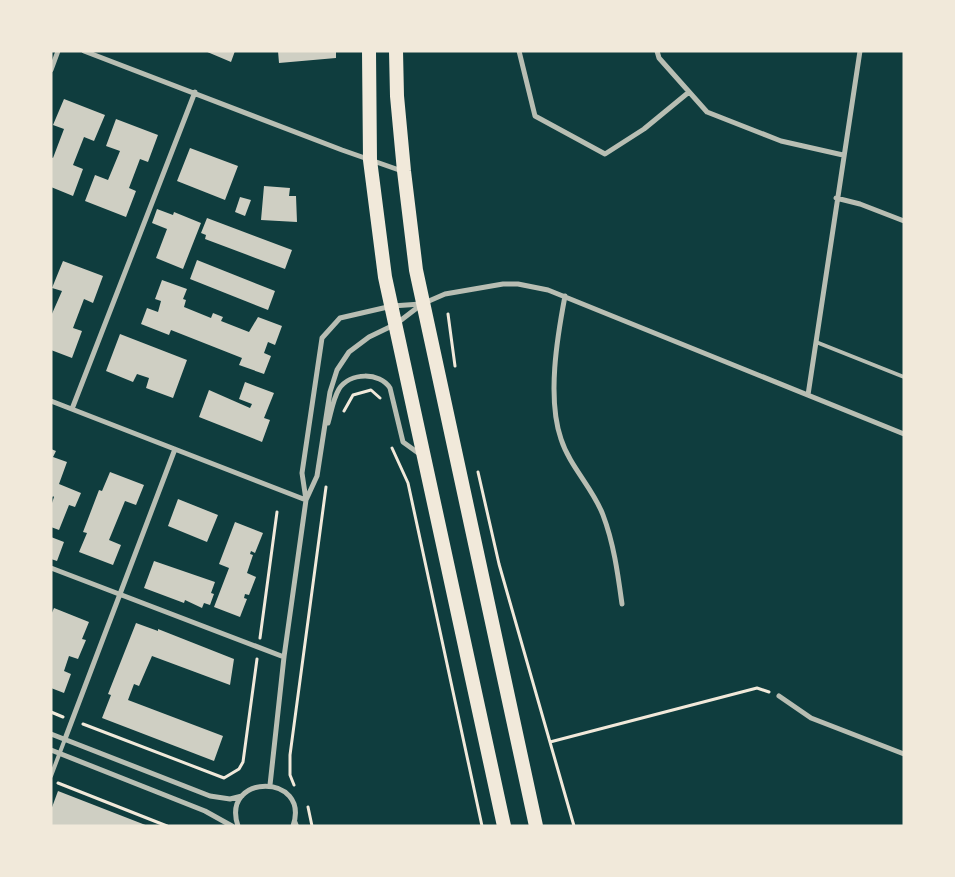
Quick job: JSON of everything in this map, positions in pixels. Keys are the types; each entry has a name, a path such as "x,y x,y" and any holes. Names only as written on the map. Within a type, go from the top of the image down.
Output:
{"highway":[{"path":"369,51 370,160 385,277 504,826"},
{"path":"396,51 397,96 404,171 422,304 536,826"}],"street":[{"path":"51,70 58,51"},
{"path":"84,51 370,160 404,171"},
{"path":"519,51 535,116 605,154 644,129 689,92"},
{"path":"656,51 659,58 707,112 781,142 843,155"},
{"path":"808,395 836,198 860,51"},
{"path":"72,409 195,92"},
{"path":"836,198 860,204 904,221"},
{"path":"306,500 318,476 330,392 342,361 349,352 368,337 396,324 422,304 446,294 503,284 534,287 565,296 904,434"},
{"path":"565,296 554,385 557,425 565,450 587,484 603,515 616,561 622,604"},
{"path":"270,785 284,658 306,500 302,473 322,338 340,318 392,306 422,304"},
{"path":"323,438 338,390 343,384 356,378 374,376 385,381 390,388 403,442 424,457"},
{"path":"51,401 306,500"},
{"path":"65,739 175,449"},
{"path":"51,568 284,658"},
{"path":"779,696 811,718 904,754"},
{"path":"51,734 210,796 230,799 242,796 255,787 270,785 279,788 293,802 295,824"},
{"path":"51,750 205,810 232,826"},
{"path":"238,826 236,812 242,796"}],"lane":[{"path":"816,342 904,377"},
{"path":"51,776 65,739"}],"path":[{"path":"448,314 455,367"},
{"path":"340,417 353,395 371,390 381,398"},
{"path":"392,446 394,455 408,484 482,826"},
{"path":"477,470 499,564 574,826"},
{"path":"295,788 290,775 290,755 326,482"},
{"path":"51,712 224,778 239,769 243,762 277,512"},
{"path":"550,742 757,688 779,696"},
{"path":"61,784 167,826"},
{"path":"306,804 312,826"}],"building":[{"path":"205,51 235,51 231,62"},
{"path":"278,51 336,51 336,58 279,63"},
{"path":"64,99 105,115 94,141 84,137 73,165 83,169 73,196 51,187 51,157 53,158 64,129 53,125"},
{"path":"116,119 158,135 148,162 140,159 129,188 136,191 126,217 85,201 95,175 108,180 120,151 106,146"},
{"path":"190,148 238,166 225,200 177,181"},
{"path":"264,186 290,188 289,196 296,196 297,222 261,220"},
{"path":"240,197 251,200 245,216 235,212"},
{"path":"157,209 173,215 174,212 201,223 183,269 156,258 167,229 152,223"},
{"path":"207,218 292,250 285,269 205,239 206,235 201,233"},
{"path":"197,260 275,291 268,310 190,279"},
{"path":"63,261 103,276 93,303 84,299 73,328 82,331 72,358 51,350 51,316 62,291 52,288"},
{"path":"162,280 187,289 183,299 186,300 184,307 211,318 213,313 223,317 221,321 249,332 258,317 282,326 275,345 268,342 264,353 271,356 264,374 239,365 242,358 171,330 169,335 141,324 147,308 158,312 161,301 155,299"},
{"path":"120,334 187,360 173,398 146,388 149,378 137,374 133,382 106,371"},
{"path":"245,382 274,393 264,418 270,420 262,442 199,417 209,390 250,408 252,404 239,399"},
{"path":"51,449 56,451 53,457 67,462 59,484 81,493 75,507 69,505 59,530 51,527 51,506 54,497 51,499"},
{"path":"110,472 144,485 136,505 125,501 109,540 121,545 113,565 79,552 87,533 83,532 99,490 102,491"},
{"path":"178,499 218,515 207,542 168,526"},
{"path":"235,522 263,533 255,553 251,551 250,554 253,555 247,573 256,577 249,595 245,594 244,598 247,599 240,617 214,607 229,568 219,564"},
{"path":"51,537 64,542 57,561 51,559"},
{"path":"154,561 215,582 211,593 214,594 210,605 204,603 202,608 185,600 184,603 144,588"},
{"path":"54,608 89,622 82,639 86,640 78,659 69,656 64,671 71,674 64,693 51,688 51,615"},
{"path":"136,623 158,631 158,629 234,659 230,685 152,656 139,686 134,684 128,700 223,736 214,761 102,718 111,695 108,694"},
{"path":"58,791 148,826 51,826 51,810"}]}
